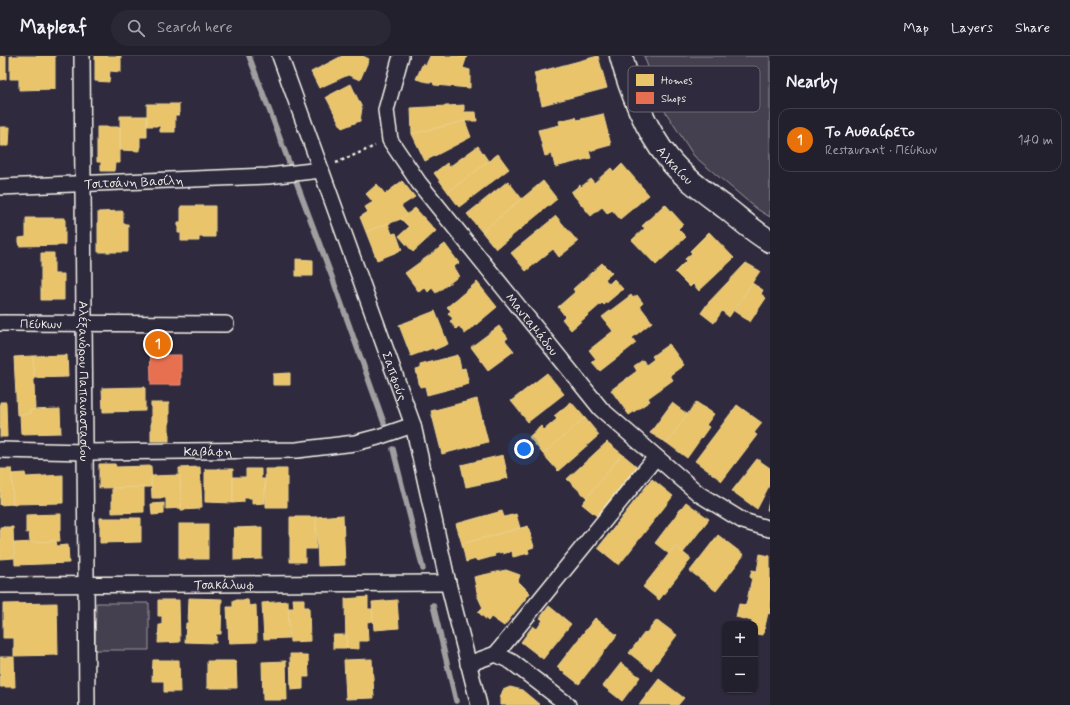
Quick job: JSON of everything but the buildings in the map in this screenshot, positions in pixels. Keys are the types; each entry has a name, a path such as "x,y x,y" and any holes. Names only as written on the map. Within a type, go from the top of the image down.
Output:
{"street":[{"name":"Αλέξανδρου Παπαναστασίου","path":"82,56 87,705"},
{"name":"Σαπφούς","path":"280,56 314,171 412,425 448,583 478,705"},
{"name":"Μανταμάδου","path":"401,56 386,110 390,140 419,183 601,408 699,494 743,521 770,529"},
{"name":"Αλκαίου","path":"621,56 628,76"},
{"name":"Αλκαίου","path":"641,112 654,140 668,159 698,187 770,241"},
{"name":"Τσιτσάνη Βασίλη","path":"0,187 83,185 268,176 314,171"},
{"name":"Πεύκων","path":"0,323 226,324"},
{"name":"Καβάφη","path":"0,450 85,452 297,450 355,443 378,437 412,425"},
{"path":"468,664 496,654 656,457"},
{"name":"Τσακάλωφ","path":"0,585 448,583"},
{"path":"496,654 512,662 568,705"}],"path":[{"path":"314,171 390,140"}],"shaded area":[{"path":"644,56 770,56 770,217 757,209 694,156 666,112 760,112 760,66 648,66"},
{"path":"96,603 149,603 149,650 95,650"}],"waterway":[{"path":"249,56 332,277 384,423"},
{"path":"393,449 423,569"},
{"path":"433,605 456,701"}],"place":[{"name":"Το Αυθαίρετο","path":"158,344"}]}
